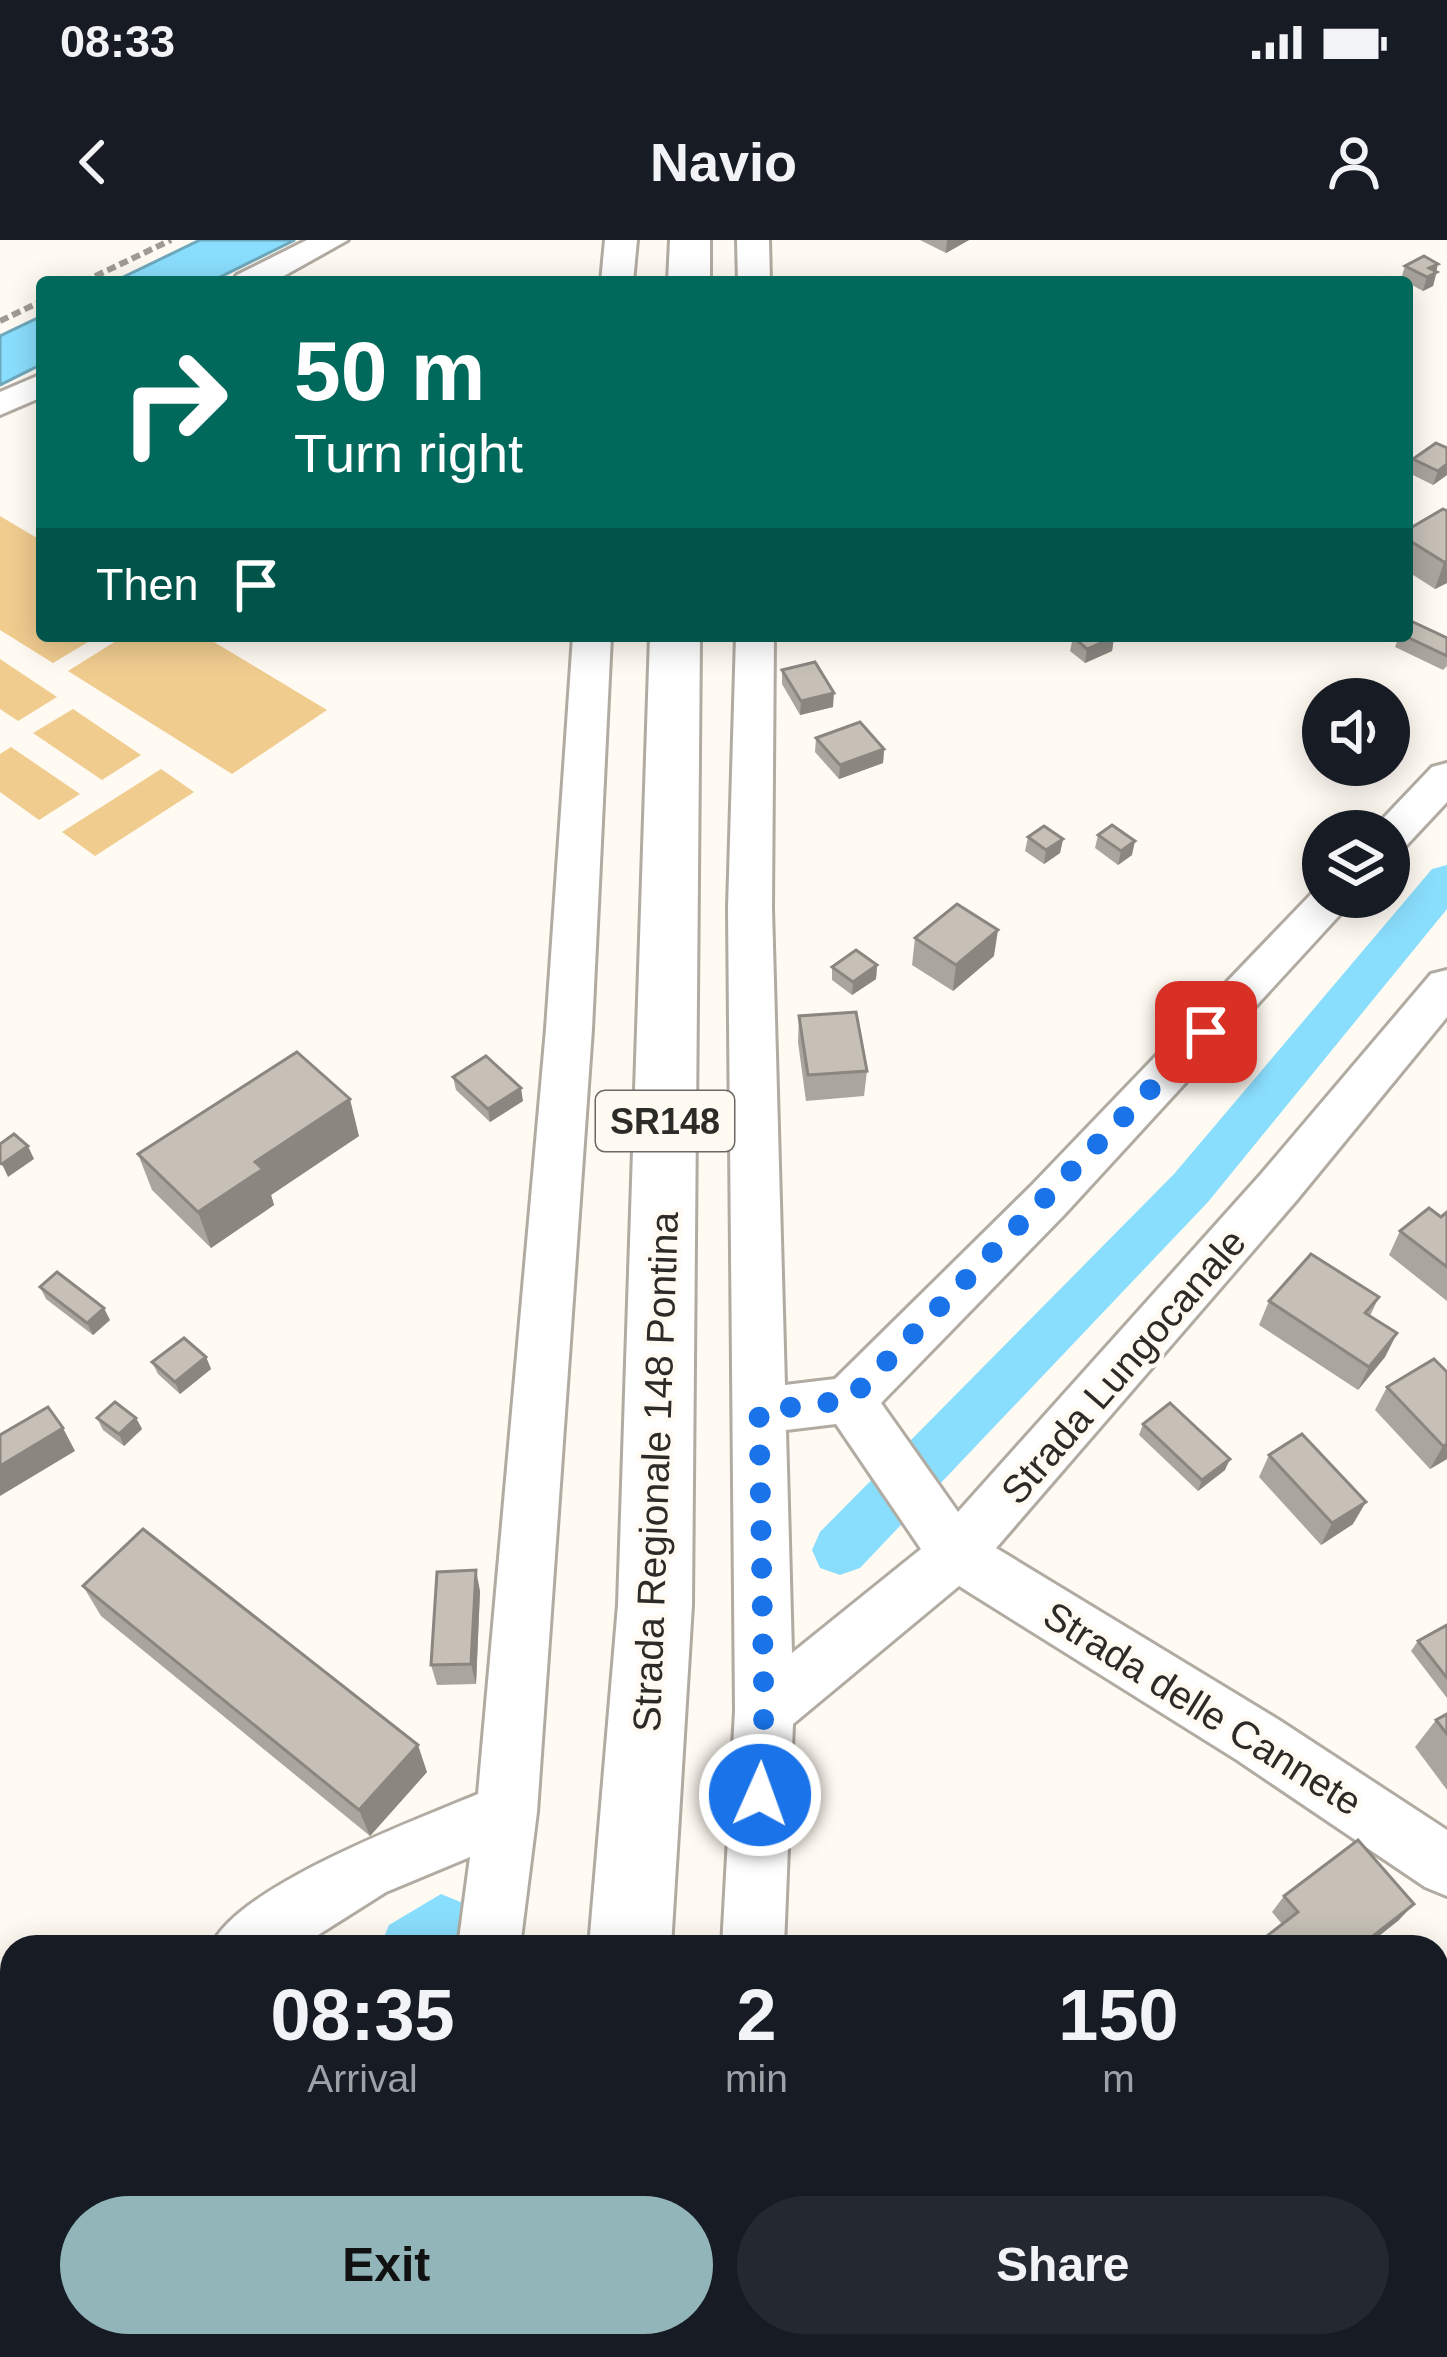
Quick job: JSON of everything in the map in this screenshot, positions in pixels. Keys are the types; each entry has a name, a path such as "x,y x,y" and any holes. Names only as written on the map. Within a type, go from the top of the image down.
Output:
{"main road":[{"path":"688,276 690,240"},
{"name":"Strada Regionale 148 Pontina","path":"631,1935 655,1605 675,642"},
{"path":"655,1605 671,1784 672,1935"}],"street":[{"path":"260,276 332,240"},
{"path":"618,276 621,240"},
{"path":"753,240 754,276"},
{"path":"0,405 36,387"},
{"path":"491,1935 507,1812 569,1029 592,642"},
{"path":"754,1935 764,1711 750,908 755,642"},
{"path":"1410,816 1447,777"},
{"path":"759,1411 849,1400 1034,1216 1314,918"},
{"name":"Strada Lungocanale","path":"764,1711 956,1554 1279,1187 1447,986"},
{"path":"849,1400 956,1554"},
{"name":"Strada delle Cannete","path":"956,1554 1258,1740 1447,1866"},
{"path":"261,1935 364,1871 507,1812"}],"path":[{"path":"96,276 171,240"},
{"path":"0,321 36,305"}],"shaded area":[{"path":"0,516 36,537 36,642 88,642 53,663 0,630"},
{"path":"114,642 214,642 327,710 232,774 68,671"},
{"path":"0,659 57,697 18,721 0,709"},
{"path":"73,709 141,755 102,780 33,733"},
{"path":"11,747 80,794 39,820 0,792 0,754"},
{"path":"161,769 194,792 95,856 62,832"}],"water":[{"path":"200,240 295,240 222,276 125,276"},
{"path":"36,319 36,367 0,385 0,336"}],"building":[{"path":"1424,256 1438,264 1429,268 1437,272 1427,277 1405,266"},
{"path":"1436,443 1447,448 1447,464 1438,471 1413,459"},
{"path":"1447,511 1447,561 1413,543 1413,526"},
{"path":"1413,622 1447,638 1447,656 1413,640"},
{"path":"815,662 834,693 801,701 782,670"},
{"path":"860,722 884,749 840,765 816,738"},
{"path":"1112,825 1135,841 1121,851 1098,835"},
{"path":"1044,826 1063,839 1046,850 1028,837"},
{"path":"957,904 998,930 956,965 915,938"},
{"path":"856,950 877,965 853,982 832,967"},
{"path":"856,1012 867,1071 808,1075 799,1016"},
{"path":"297,1052 350,1099 255,1162 263,1169 198,1212 138,1154"},
{"path":"486,1056 521,1088 488,1109 453,1077"},
{"path":"14,1134 28,1146 2,1164 0,1144"},
{"path":"1429,1208 1441,1217 1447,1212 1447,1267 1400,1231"},
{"path":"1311,1254 1379,1297 1365,1313 1397,1333 1369,1367 1269,1301"},
{"path":"57,1272 104,1308 87,1323 40,1287"},
{"path":"184,1338 206,1357 175,1382 152,1362"},
{"path":"1434,1359 1447,1372 1447,1444 1443,1446 1387,1387"},
{"path":"115,1402 136,1418 119,1434 97,1418"},
{"path":"1170,1403 1230,1459 1202,1480 1143,1424"},
{"path":"48,1407 63,1428 0,1466 0,1435"},
{"path":"1302,1434 1366,1502 1332,1523 1269,1455"},
{"path":"143,1529 418,1745 359,1810 83,1586"},
{"path":"476,1570 471,1664 431,1665 437,1572"},
{"path":"1447,1625 1447,1678 1418,1641"},
{"path":"1447,1714 1447,1734 1436,1720"},
{"path":"1358,1840 1414,1904 1374,1935 1268,1935 1298,1912 1284,1896"}],"waterway":[{"path":"840,1550 1191,1188 1447,880"},
{"path":"427,1935 441,1925"}],"route":[{"path":"760,1795 764,1711 759,1411 849,1400 1206,1032"}]}
